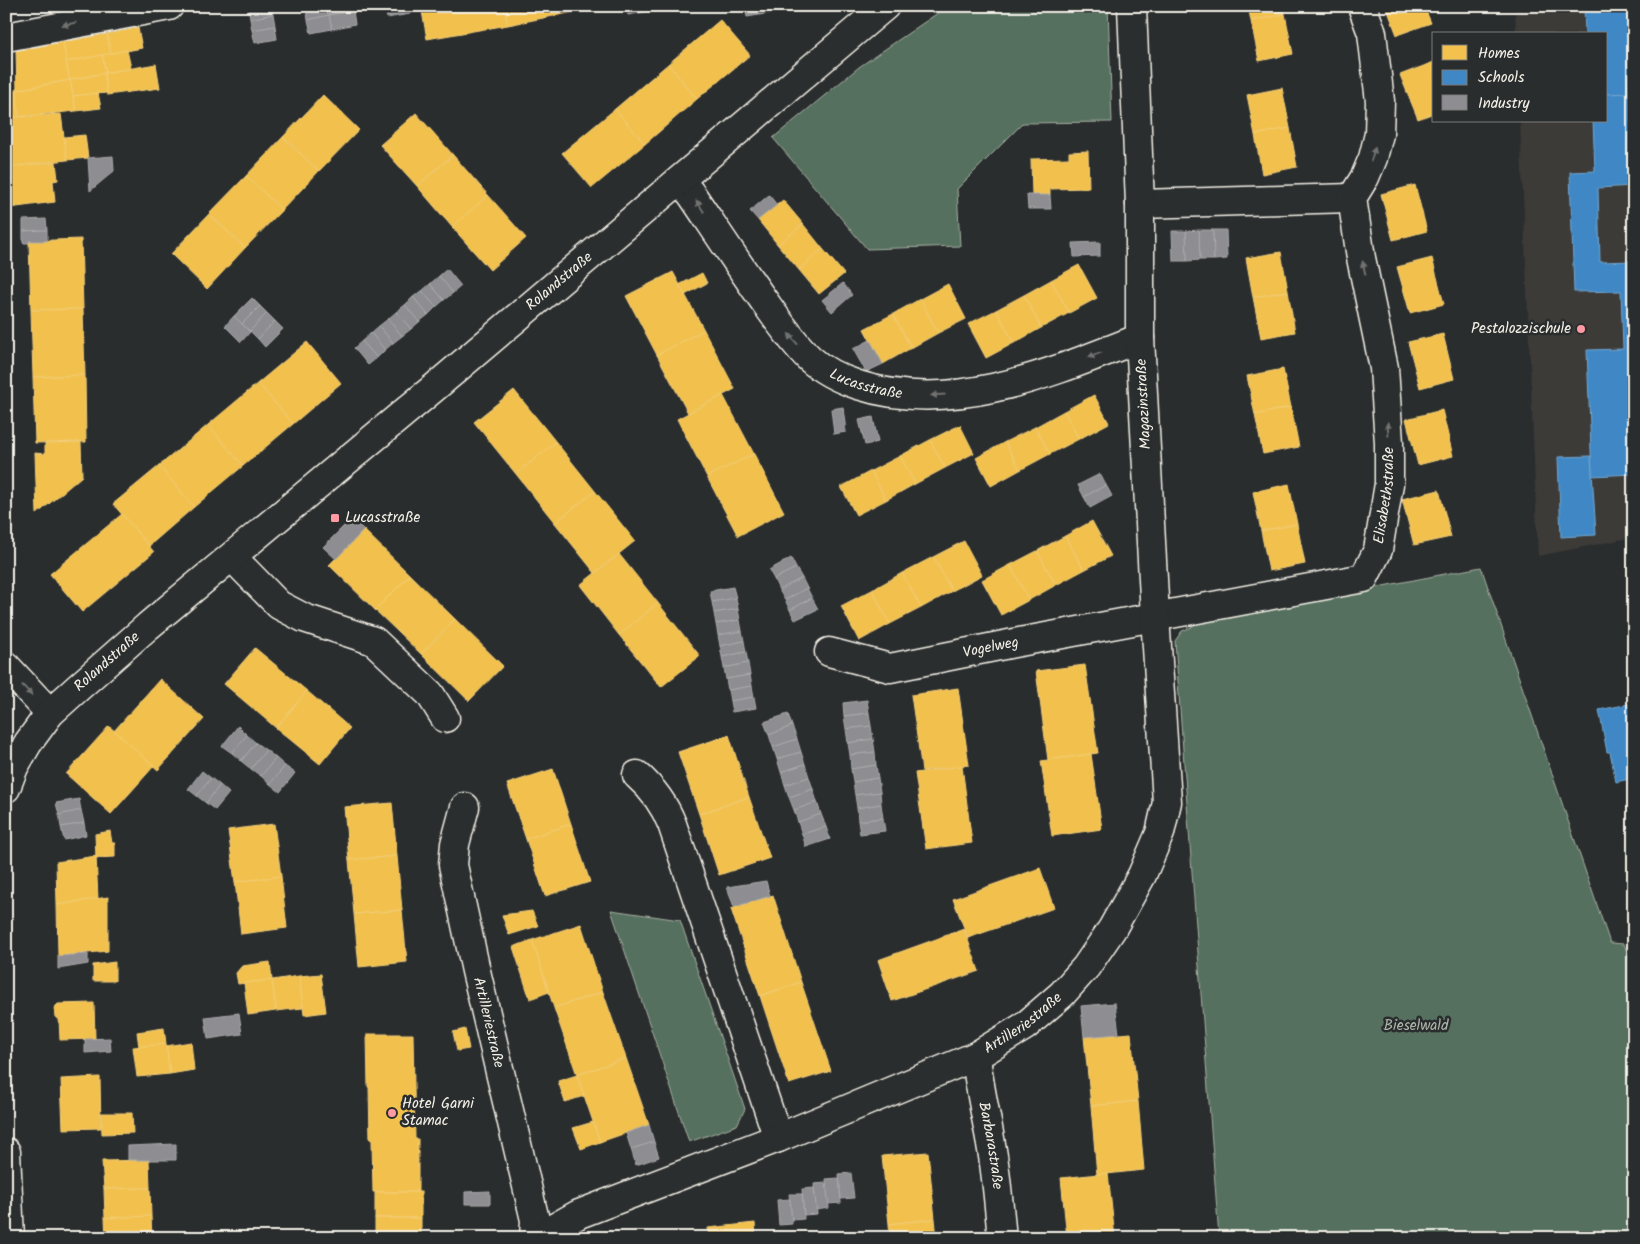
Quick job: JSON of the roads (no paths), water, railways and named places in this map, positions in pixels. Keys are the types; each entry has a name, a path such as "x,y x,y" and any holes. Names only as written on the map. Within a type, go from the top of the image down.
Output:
{"street":[{"path":"6,37 168,6"},
{"name":"Rolandstraße","path":"6,788 28,742 50,714 148,626 885,6"},
{"name":"Magazinstraße","path":"1132,6 1140,204 1140,338 1167,802"},
{"path":"1140,204 1352,198 1369,168 1379,134 1380,101 1372,34 1362,6"},
{"name":"Lucasstraße","path":"680,180 692,194 782,326 809,358 826,371 846,381 879,392 911,396 942,396 1021,381 1140,338"},
{"name":"Elisabethstraße","path":"1155,616 1364,578 1378,550 1388,484 1389,443 1384,368 1352,198"},
{"path":"232,557 279,605 304,618 374,641 430,694 445,718"},
{"name":"Vogelweg","path":"829,652 890,668 1155,616"},
{"path":"6,666 50,714"},
{"path":"637,775 657,796 672,824 778,1138"},
{"name":"Artilleriestraße","path":"542,1238 554,1228 579,1214 778,1138 976,1056 1025,1026 1062,994 1086,967 1112,929 1142,875 1160,833 1167,802"},
{"name":"Artilleriestraße","path":"465,807 455,844 453,865 535,1220 534,1238"},
{"name":"Barbarastraße","path":"976,1056 978,1083 993,1156 1002,1238"},
{"path":"6,1152 10,1238"}],"place":[{"name":"Pestalozzischule","path":"1581,329"},
{"name":"Lucasstraße","path":"335,518"},
{"name":"Hotel Garni Stamac","path":"392,1113"}],"park label":[{"name":"Bieselwald","path":"1416,1026"}]}
